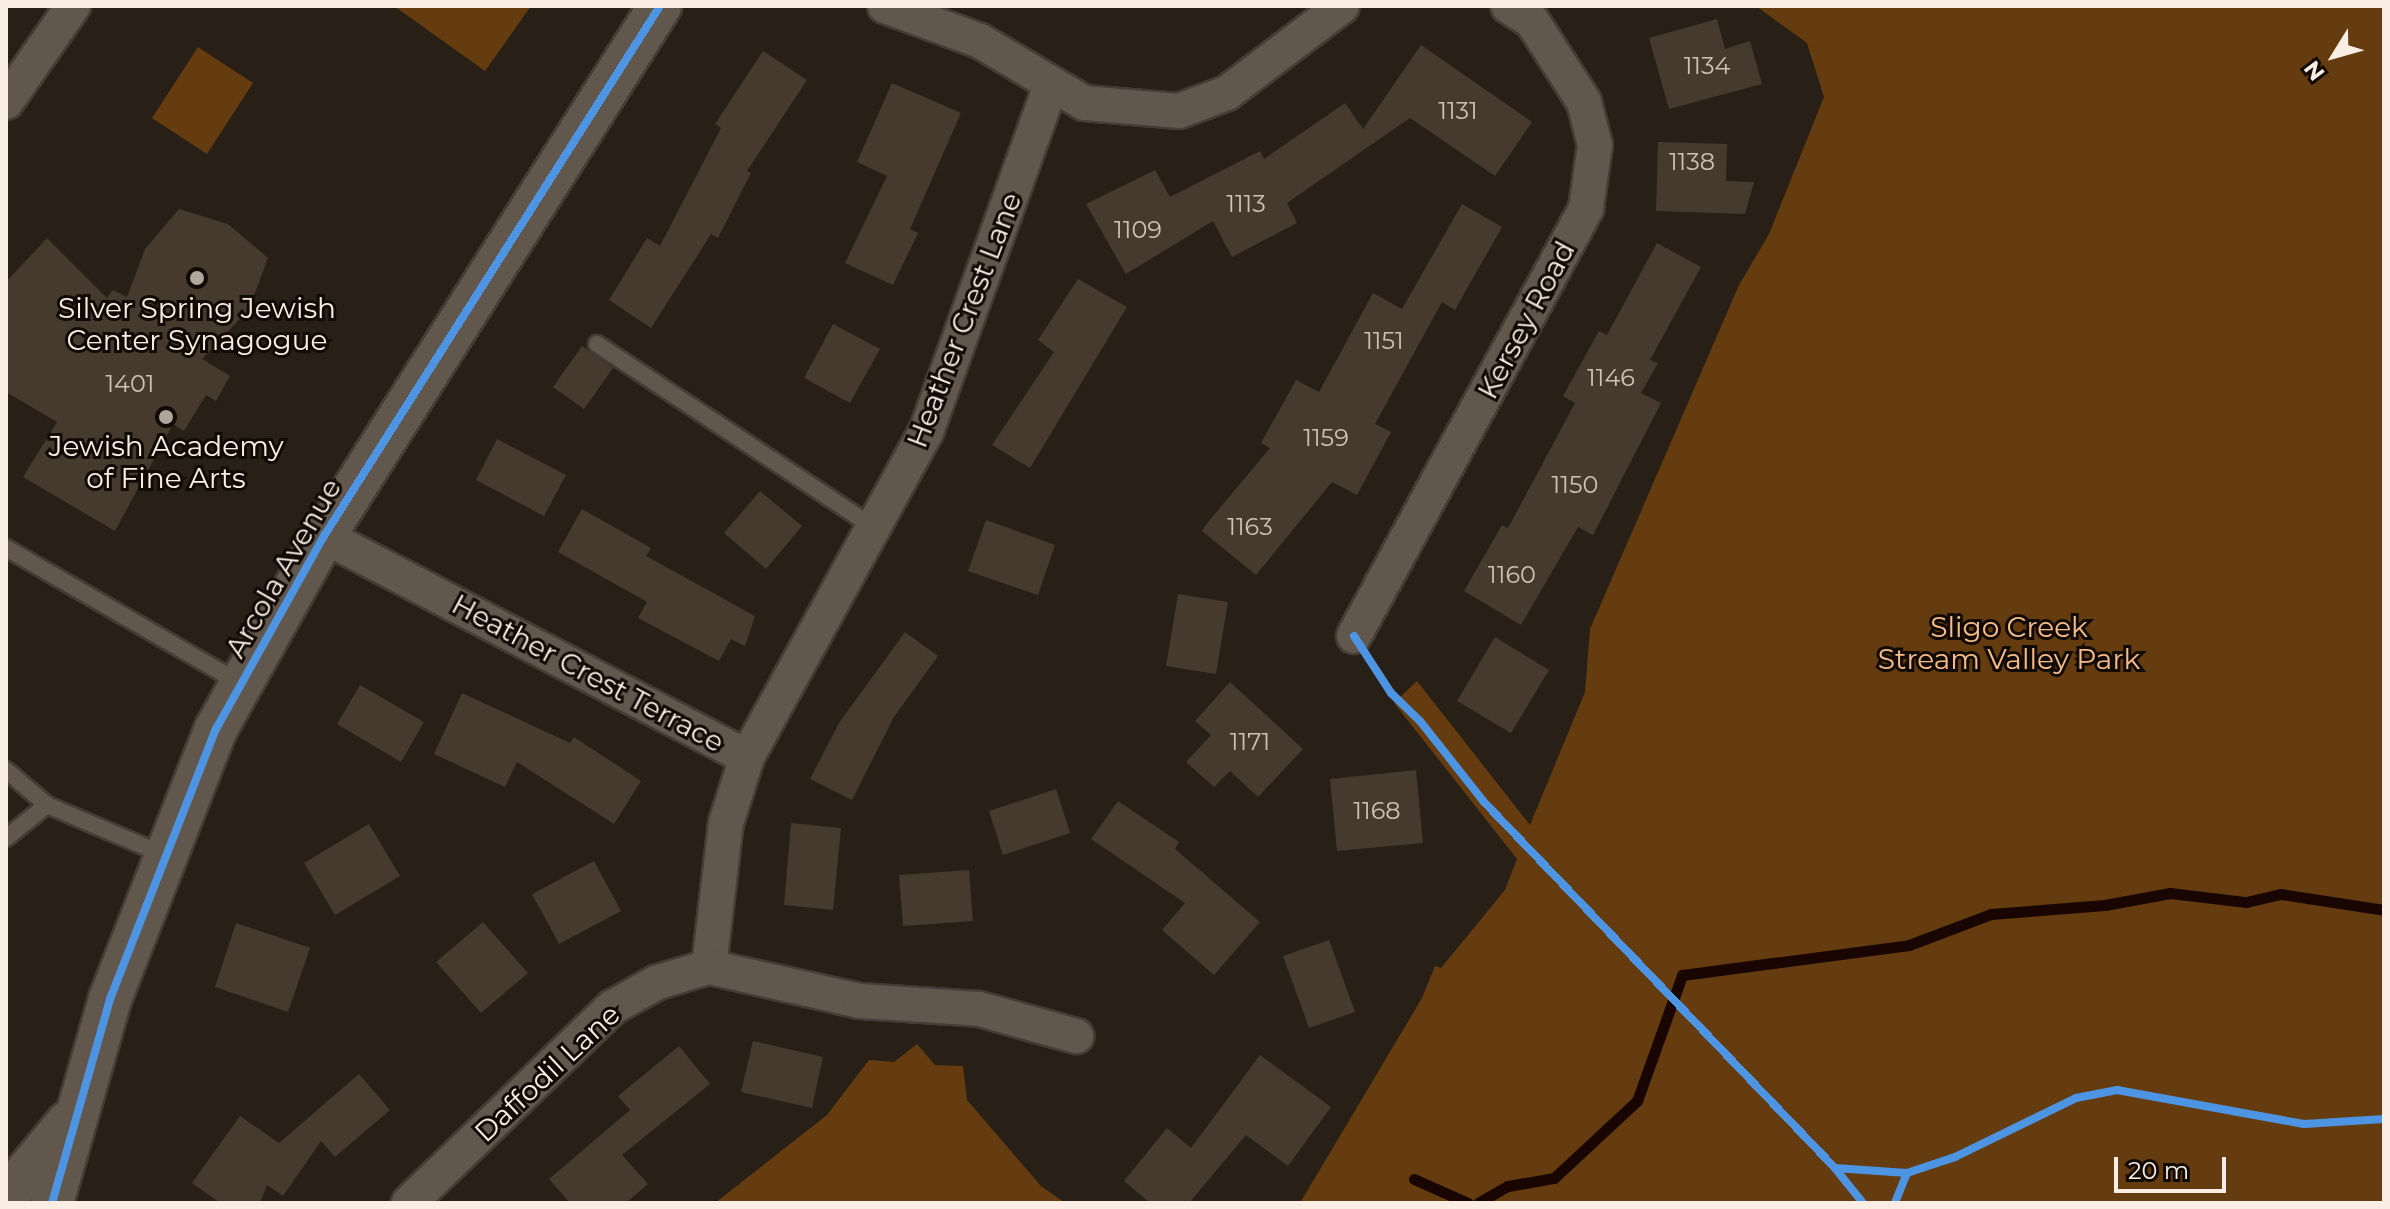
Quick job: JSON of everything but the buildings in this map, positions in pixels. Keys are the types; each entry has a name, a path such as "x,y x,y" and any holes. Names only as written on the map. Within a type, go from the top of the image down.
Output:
{"street":[{"path":"6,102 73,6"},
{"name":"Arcola Avenue","path":"52,1203 110,999 216,729 324,536 660,6"},
{"path":"885,6 980,41 1050,87 1084,103 1179,111 1227,93 1342,6"},
{"name":"Kersey Road","path":"1354,636 1586,208 1595,145 1584,102 1532,21 1508,6"},
{"name":"Heather Crest Lane","path":"747,757 926,432 1050,87"},
{"name":"Heather Crest Terrace","path":"324,536 747,757 726,823 709,967"},
{"name":"Daffodil Lane","path":"409,1203 613,1007 658,982 709,967 860,1001 979,1009 1076,1036"},
{"path":"6,1197 78,1109"}],"lane":[{"path":"597,344 873,527"},
{"path":"6,548 241,684"},
{"path":"6,770 47,805 166,856"},
{"path":"6,838 47,805"}],"green space":[{"path":"394,6 531,6 485,71"},
{"name":"Sligo Creek Stream Valley Park","path":"1756,6 2384,6 2384,1203 1300,1203 1422,998 1435,966 1441,968 1505,890 1517,859 1394,703 1417,681 1530,825 1585,692 1590,629 1739,285 1769,234 1824,97 1807,43"},
{"path":"198,47 253,83 207,154 152,118"},
{"path":"917,1044 935,1065 963,1066 967,1100 1041,1186 1065,1203 715,1203 827,1115 869,1060 894,1062"}],"waterway":[{"path":"1478,1203 1508,1186 1554,1178 1637,1101 1682,975 1909,945 1991,914 2105,905 2170,893 2246,902 2281,894 2384,910"},
{"path":"1414,1179 1468,1203"}],"cycle path":[{"path":"52,1203 110,999 216,729 324,536 660,6"},
{"path":"1354,636 1391,693 1420,721 1484,802 1835,1168"},
{"path":"1907,1173 1955,1157 2076,1098 2117,1090 2304,1124 2384,1119"},
{"path":"1863,1203 1835,1168 1907,1173 1895,1203"}],"place":[{"name":"Silver Spring Jewish Center Synagogue","path":"197,278"},
{"name":"Jewish Academy of Fine Arts","path":"166,417"}]}
